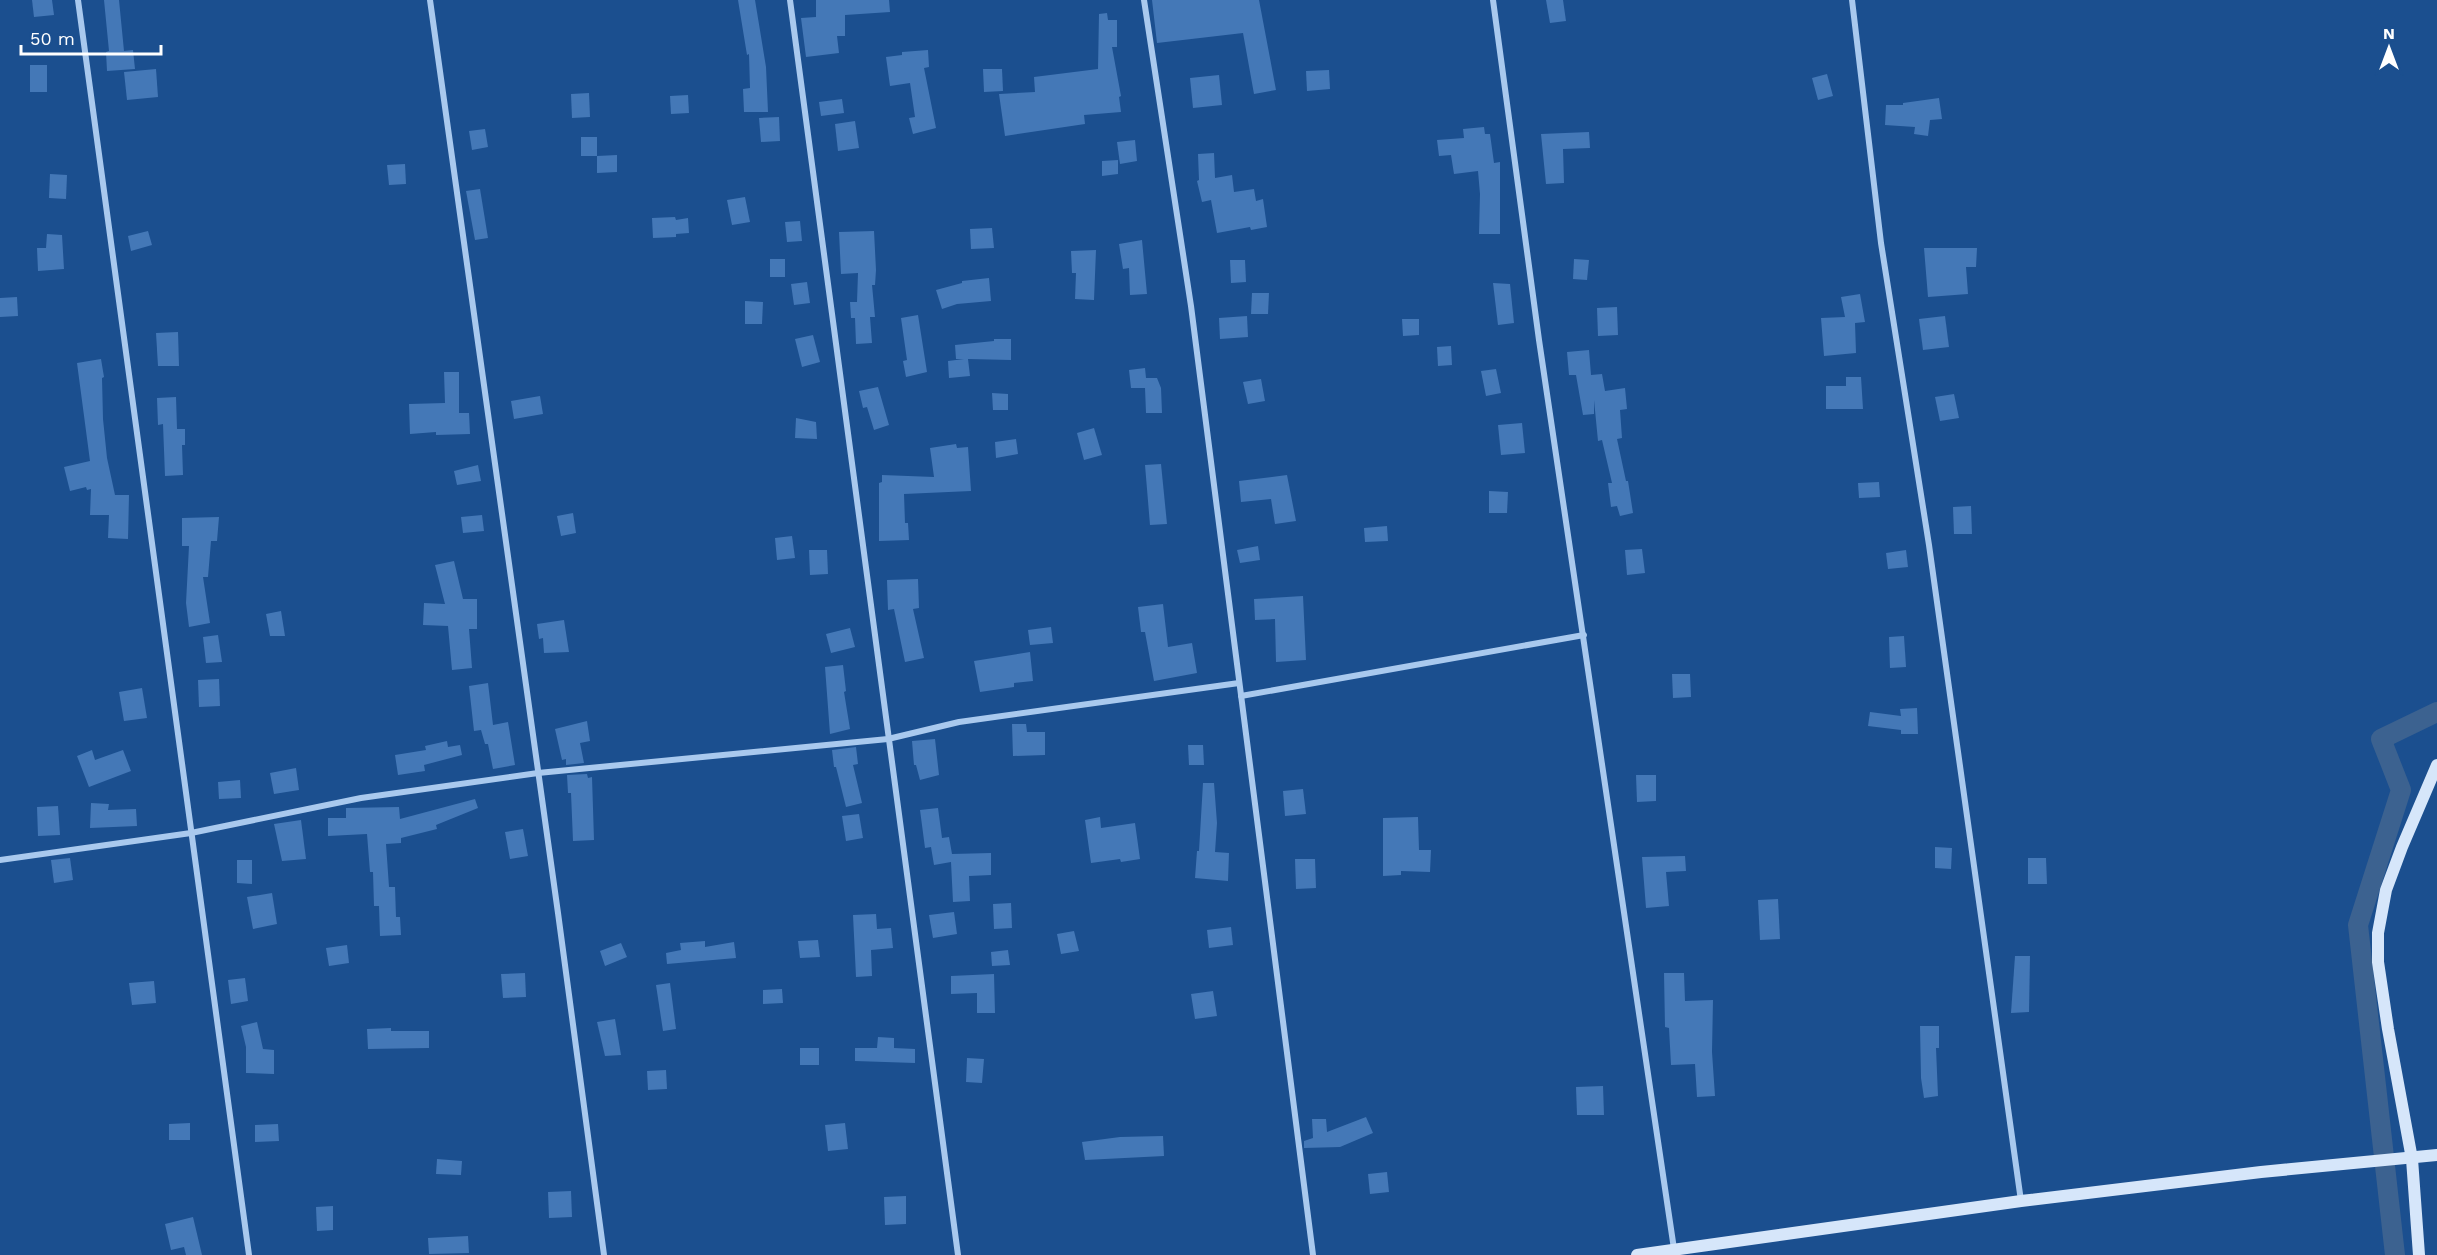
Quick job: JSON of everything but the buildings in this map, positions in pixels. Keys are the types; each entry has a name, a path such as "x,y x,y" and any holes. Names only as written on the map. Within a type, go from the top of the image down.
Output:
{"main road":[{"path":"2419,1255 2412,1159 2388,1029 2378,962 2378,933 2386,890 2437,765"},
{"path":"1637,1255 2021,1201 2261,1172 2437,1155"}],"street":[{"path":"78,0 249,1255"},
{"path":"430,0 604,1255"},
{"path":"790,0 958,1255"},
{"path":"1144,0 1191,306 1313,1255"},
{"path":"1493,0 1539,340 1674,1250"},
{"path":"1852,0 1881,243 1929,545 2021,1201"},
{"path":"1241,696 1584,635"},
{"path":"0,860 191,832 361,798 538,773 888,739 959,722 1239,683"}],"waterway":[{"path":"2395,1255 2358,925 2401,790 2381,739 2437,712"}]}
